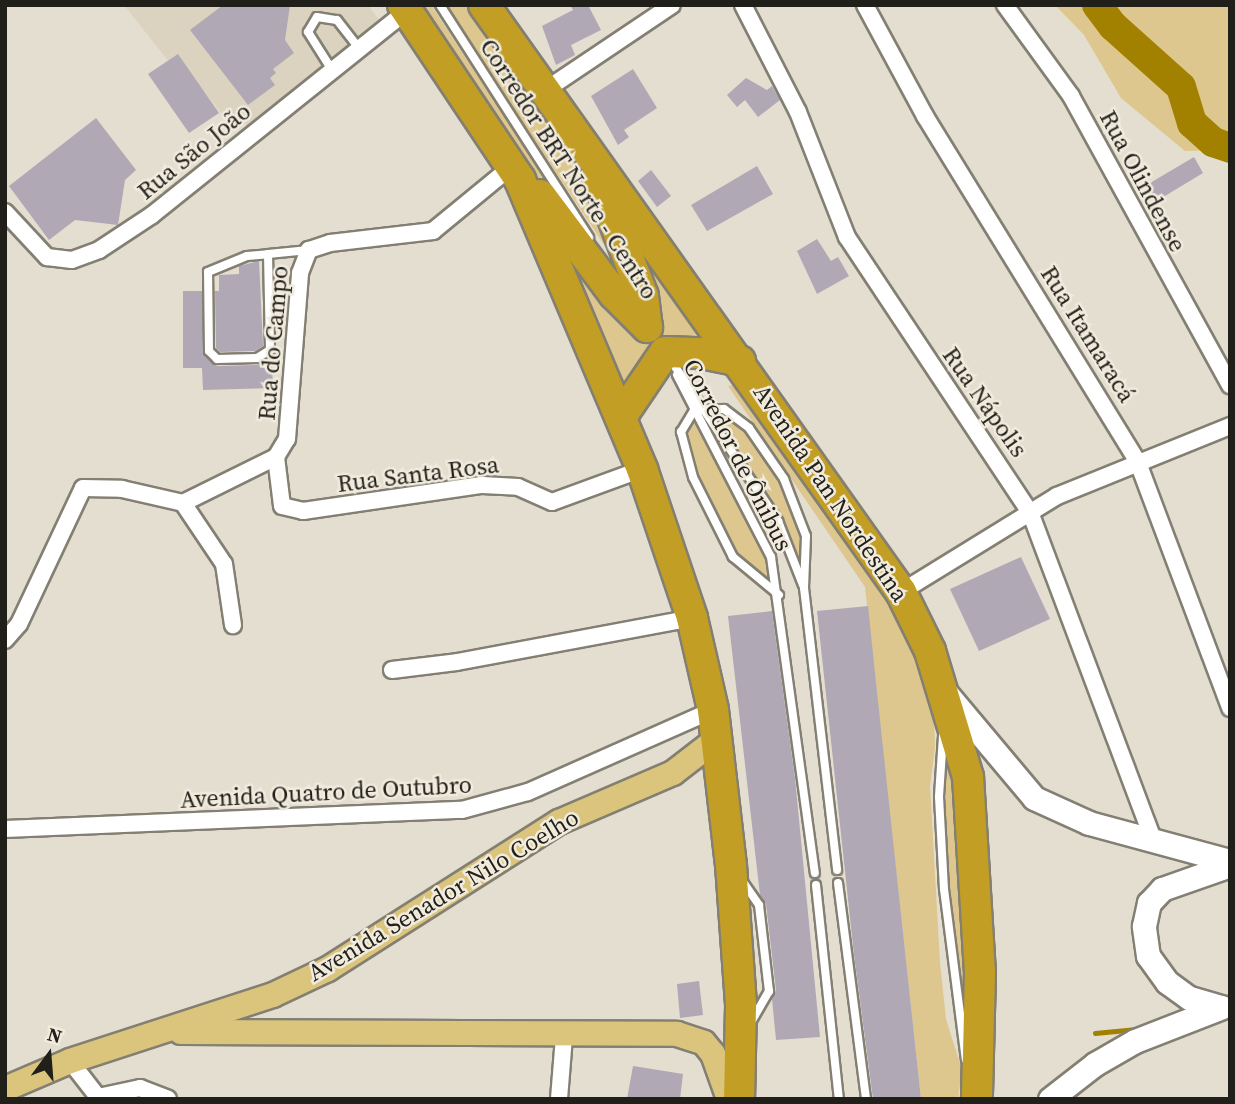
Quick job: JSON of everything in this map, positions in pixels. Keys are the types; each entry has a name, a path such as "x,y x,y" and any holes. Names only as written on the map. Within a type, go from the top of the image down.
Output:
{"highway":[{"name":"Avenida Pan Nordestina","path":"484,5 901,592 945,692 968,777 980,972 977,1094"},
{"path":"405,8 515,173 642,469 692,618 713,710 731,865 741,1034 739,1099"},
{"path":"594,160 607,211 643,296 658,342 621,417"},
{"path":"515,173 545,200 614,294 658,342 740,362"}],"main road":[{"path":"945,692 1034,798 1089,823 1230,863"},
{"name":"Avenida Senador Nilo Coelho","path":"5,1089 70,1061 273,995 328,969 559,822 673,773 717,739"},
{"path":"1225,1006 1189,998 1167,982 1148,956 1144,926 1149,903 1162,889 1230,863"},
{"path":"1051,1099 1095,1064 1135,1041 1225,1006"},
{"name":"Avenida Senador Nilo Coelho","path":"159,1032 377,1031 564,1037 689,1036 713,1054 729,1099"}],"street":[{"path":"544,91 672,5"},
{"name":"Rua Nápolis","path":"743,5 798,112 848,237 1030,512 1154,842"},
{"name":"Rua Itamaracá","path":"865,5 925,116 1137,460 1230,708"},
{"name":"Rua Olindense","path":"1005,5 1071,96 1230,385"},
{"name":"Rua São João","path":"5,212 47,257 86,256 152,215 405,8"},
{"name":"Rua do Campo","path":"183,503 276,457 287,439 300,273 309,250 330,243 433,231 515,173"},
{"path":"901,592 1030,512 1137,460 1230,426"},
{"name":"Rua Santa Rosa","path":"276,457 282,506 303,511 482,485 517,487 552,502 642,469"},
{"path":"5,640 19,624 83,488 122,489 183,503 224,564 233,625"},
{"path":"392,670 457,662 692,618"},
{"name":"Avenida Quatro de Outubro","path":"5,829 462,810 528,792 713,710"},
{"path":"559,1099 564,1037"},
{"path":"70,1061 98,1097 140,1088 168,1099"}],"lane":[{"name":"Corredor BRT Norte - Centro","path":"440,5 596,247"},
{"path":"332,70 308,32 317,17 337,20 359,48"},
{"path":"268,254 271,350 257,358 217,359 209,351 208,272 247,256 309,250"},
{"name":"Corredor BRT Norte - Centro","path":"610,270 658,342"},
{"name":"Corredor de Ônibus","path":"658,342 705,407 778,521 804,588"},
{"name":"Corredor de Ônibus","path":"658,342 771,557 779,595 815,873"},
{"path":"779,595 733,557 692,477 681,432 694,410 705,407 724,409 749,428 784,479 806,536 804,588 837,870"},
{"path":"838,883 866,1099"},
{"path":"816,884 839,1099"}],"shaded area":[{"path":"124,5 368,5 381,23 247,126 240,116 230,124 177,58 170,63"},
{"path":"410,5 431,5 573,221 523,174"},
{"path":"445,5 473,5 579,160 632,287"},
{"path":"1055,5 1230,5 1230,150 1185,151 1121,98 1084,35"},
{"path":"546,218 654,353 617,408"},
{"path":"616,222 728,353 666,345 652,324"},
{"path":"738,384 888,601 907,635 934,713 935,748 930,786 940,962 946,1019 962,1070 958,1099 921,1099 865,587 728,386"},
{"path":"715,408 745,430 783,487 807,546 804,588 778,521 709,413"},
{"path":"694,410 771,557 779,595 733,557 681,444"},
{"path":"945,699 960,747 976,1070 956,1007 939,797"}],"building":[{"path":"223,5 290,5 285,40 294,53 273,69 276,73 270,78 275,85 248,105 190,30"},
{"path":"570,5 588,5 601,30 571,45 575,55 556,65 542,26 573,10"},
{"path":"178,54 219,113 189,133 148,74"},
{"path":"633,69 657,108 624,130 629,137 618,145 591,96"},
{"path":"746,78 767,90 772,86 780,100 758,117 745,100 737,107 727,95"},
{"path":"96,118 136,170 125,180 118,225 75,220 49,240 9,186"},
{"path":"1194,157 1203,173 1155,202 1145,186"},
{"path":"757,166 773,194 707,231 691,205"},
{"path":"651,170 671,196 657,207 638,181"},
{"path":"817,239 831,261 838,257 849,276 817,294 797,251"},
{"path":"259,261 263,346 255,351 220,352 216,348 215,291 219,291 219,275 239,274 239,266"},
{"path":"183,291 202,291 204,356 217,366 257,365 266,360 267,366 272,365 273,388 203,390 202,368 183,368"},
{"path":"1021,557 1050,619 979,651 950,589"},
{"path":"868,606 921,1099 873,1099 854,955 817,611"},
{"path":"772,611 795,778 820,1037 776,1040 772,999 776,990 766,904 760,895 728,616"},
{"path":"699,981 703,1015 680,1018 677,984"},
{"path":"633,1066 683,1074 680,1099 627,1099"}],"waterway":[{"path":"1097,5 1113,26 1181,87 1192,123 1213,142 1230,148"},
{"path":"1095,1033 1137,1029"}]}
